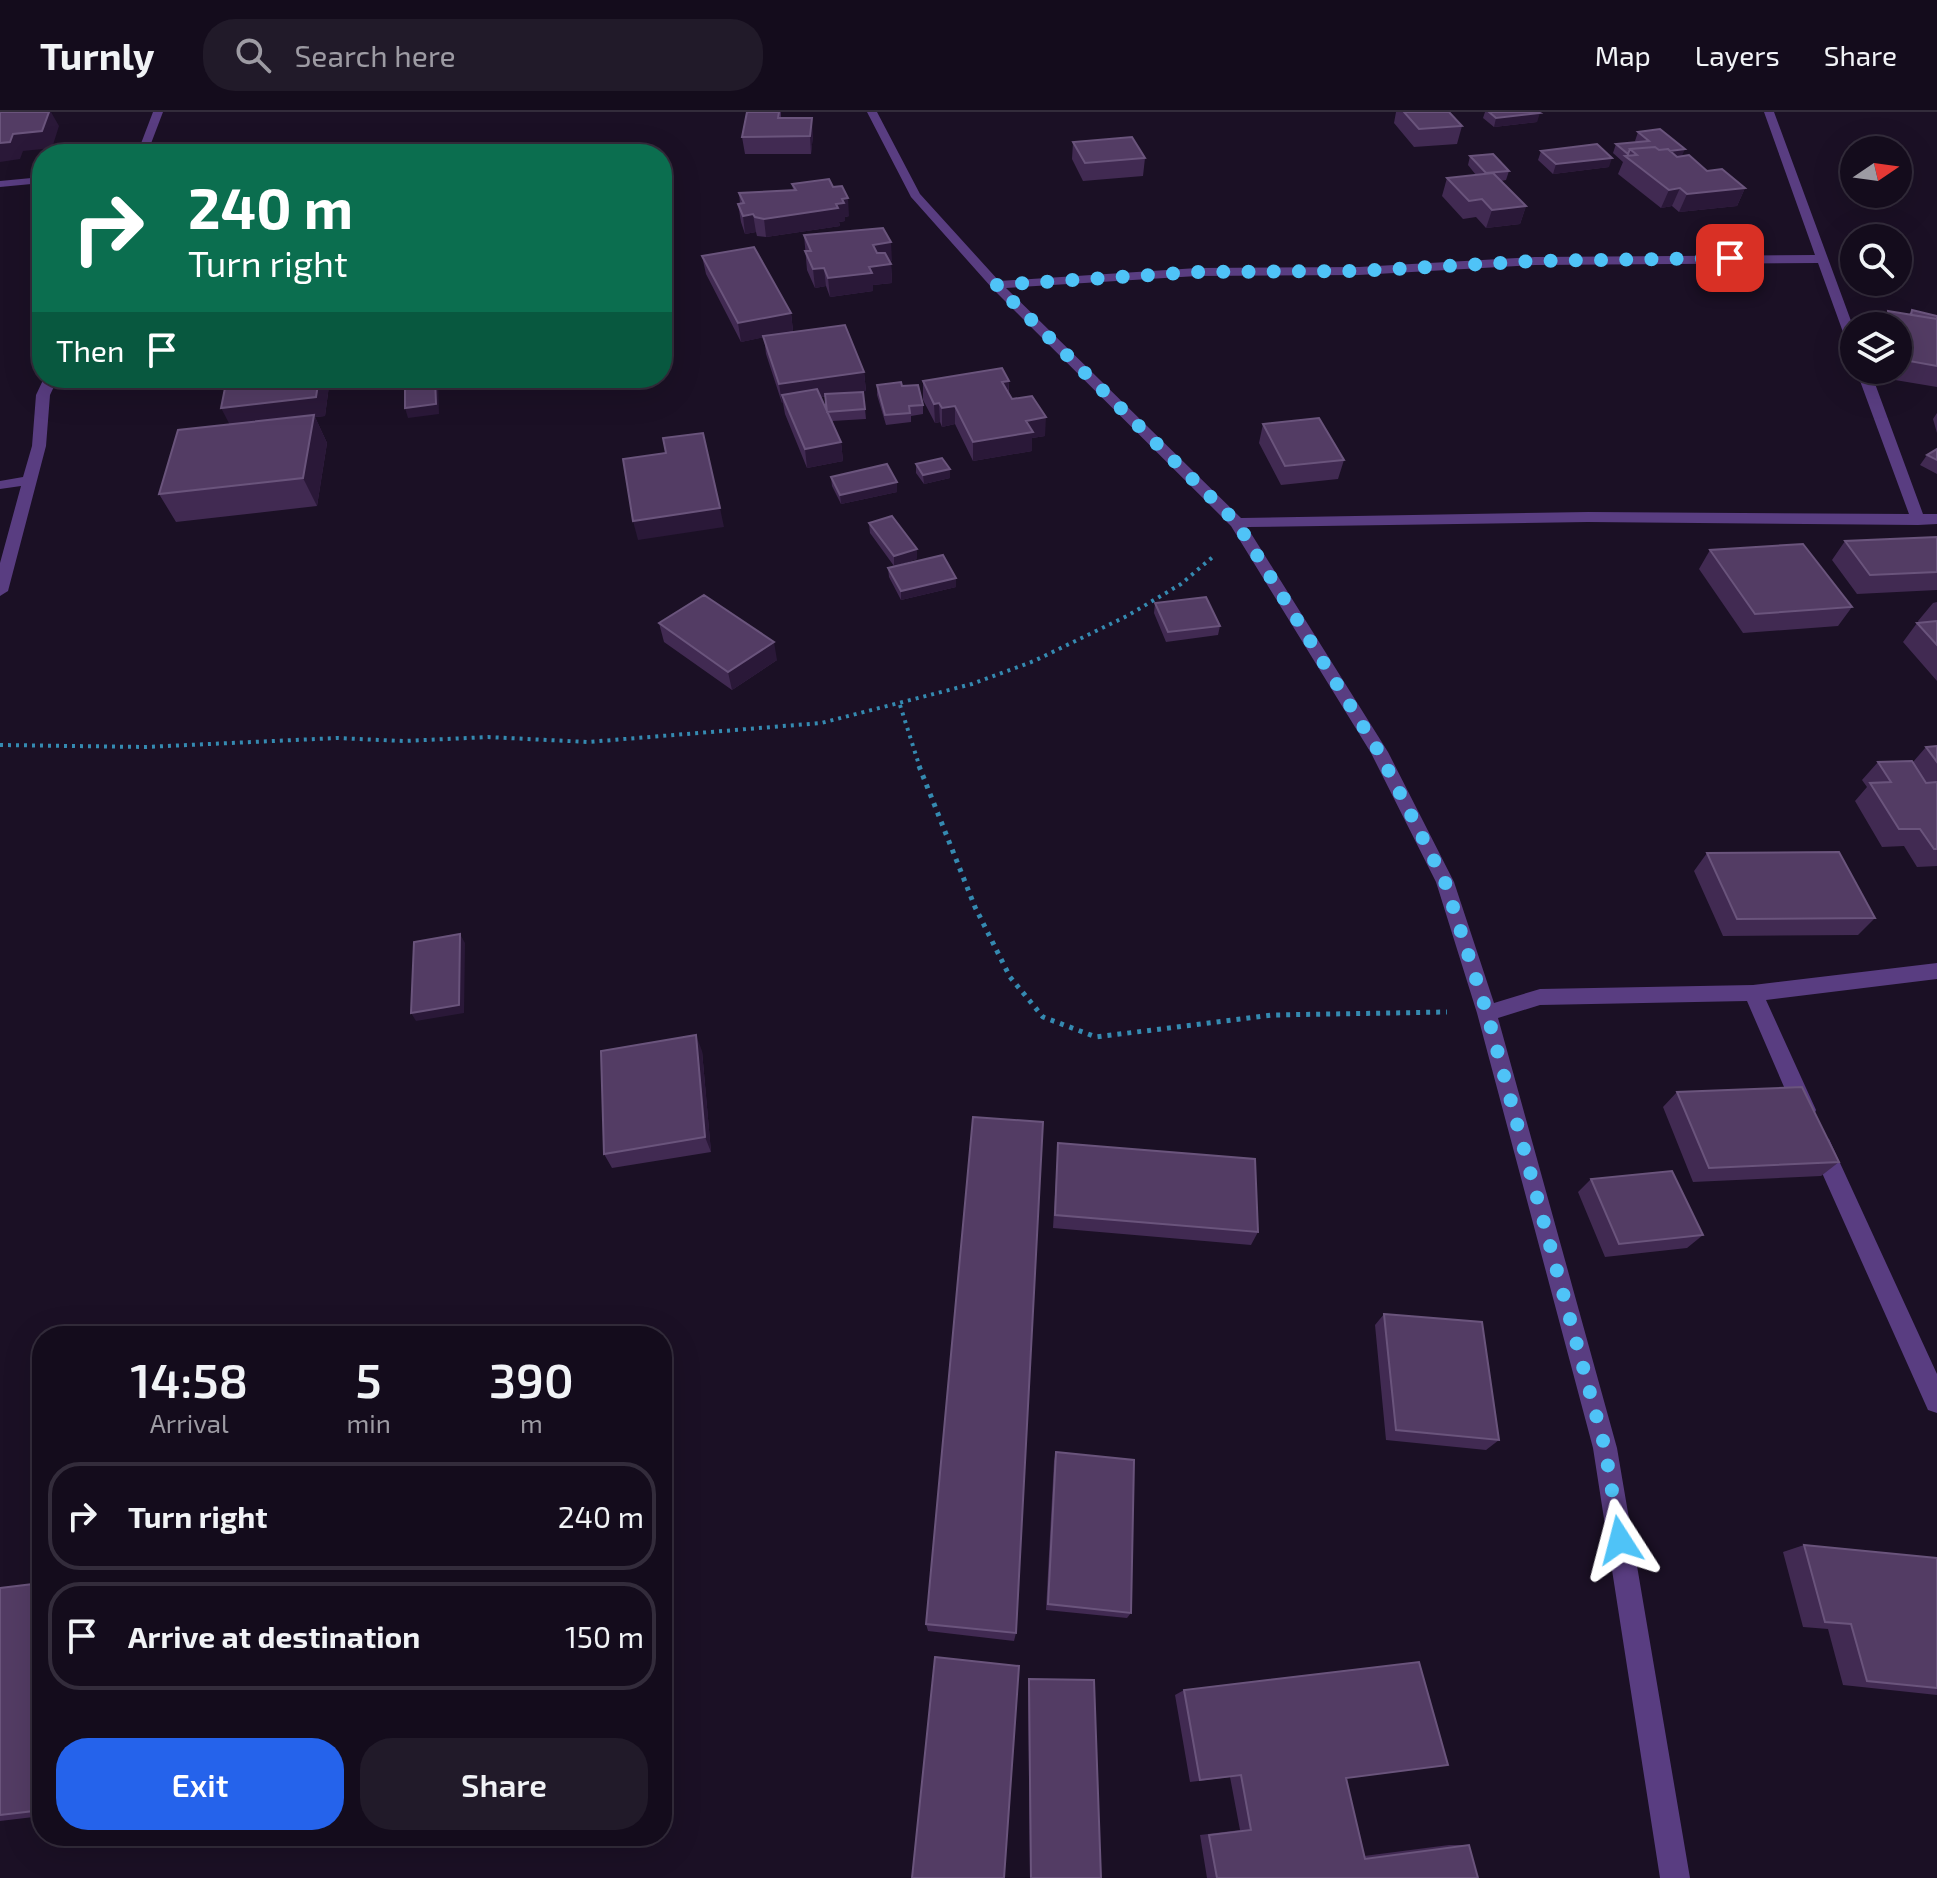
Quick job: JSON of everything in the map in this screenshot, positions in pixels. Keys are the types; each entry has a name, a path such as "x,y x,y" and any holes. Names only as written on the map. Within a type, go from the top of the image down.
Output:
{"street":[{"path":"146,144 158,112"},
{"path":"872,112 915,195 996,285 1237,523 1379,752 1445,882 1487,1013 1605,1448 1675,1878"},
{"path":"1769,112 1841,312"},
{"path":"0,184 32,181"},
{"path":"996,285 1197,272 1359,271 1535,261 1822,259"},
{"path":"1868,384 1918,520"},
{"path":"0,591 27,481 39,446 46,388"},
{"path":"0,485 27,481"},
{"path":"1237,523 1588,517 1937,519"},
{"path":"1487,1013 1540,997 1753,993 1937,971"},
{"path":"1753,993 1937,1401"}],"path":[{"path":"0,745 146,747 337,738 403,741 488,737 588,742 821,723 900,705 1034,661 1127,616 1181,584 1215,554 1237,523"},
{"path":"900,705 912,748 975,907 1010,977 1043,1017 1096,1037 1273,1015 1431,1011 1487,1013"}],"building":[{"path":"0,112 49,112 42,131 13,134 10,142 0,143"},
{"path":"747,112 779,112 778,118 812,118 810,136 742,137"},
{"path":"1404,112 1449,112 1462,126 1419,129"},
{"path":"1489,112 1538,112 1540,113 1496,118"},
{"path":"1660,129 1685,149 1630,149 1628,154 1616,144 1649,141 1638,132"},
{"path":"1132,137 1145,158 1085,163 1073,142"},
{"path":"1597,144 1612,158 1556,164 1541,151"},
{"path":"1630,149 1668,149 1677,157 1689,155 1707,171 1722,169 1745,188 1687,194 1680,188 1669,190 1625,156 1637,155"},
{"path":"1493,154 1509,171 1486,173 1470,156"},
{"path":"1493,173 1526,206 1492,210 1482,199 1469,201 1447,178"},
{"path":"829,179 833,187 842,186 848,198 842,199 844,203 836,204 838,208 764,219 753,214 743,216 738,204 744,203 739,193 796,190 792,184"},
{"path":"883,228 891,242 873,245 877,253 885,253 891,264 869,267 872,273 828,278 824,268 813,269 805,251 811,251 804,235"},
{"path":"754,247 791,313 738,323 702,256"},
{"path":"1912,312 1937,316 1937,319 1912,315"},
{"path":"1912,315 1937,319 1937,366 1912,362"},
{"path":"845,325 864,372 779,384 763,336"},
{"path":"1002,368 1009,381 1002,382 1012,399 1032,396 1046,417 1026,421 1033,432 973,442 955,406 942,408 939,403 934,404 923,381"},
{"path":"901,382 902,386 918,385 923,405 909,406 910,413 885,415 877,385"},
{"path":"225,388 317,388 316,397 221,408"},
{"path":"405,388 435,388 436,404 405,408"},
{"path":"817,389 841,442 805,449 782,395"},
{"path":"863,392 865,409 827,412 825,394"},
{"path":"314,415 303,478 159,494 178,430"},
{"path":"1319,418 1344,460 1285,466 1263,424"},
{"path":"703,433 720,508 633,521 623,459 666,453 663,438"},
{"path":"1937,449 1937,460 1927,455"},
{"path":"942,458 950,469 923,475 916,464"},
{"path":"887,464 897,482 840,495 831,477"},
{"path":"892,516 917,549 894,556 869,523"},
{"path":"1937,537 1937,572 1870,575 1845,541"},
{"path":"1803,544 1852,607 1755,614 1710,550"},
{"path":"943,555 956,578 901,591 888,568"},
{"path":"704,595 774,642 728,672 659,623"},
{"path":"1206,597 1220,626 1168,632 1155,603"},
{"path":"1937,621 1937,645 1917,623"},
{"path":"1937,746 1937,762 1926,747"},
{"path":"1912,761 1926,783 1937,782 1937,849 1920,829 1899,829 1870,783 1891,782 1878,762"},
{"path":"1839,852 1875,918 1737,919 1707,853"},
{"path":"460,934 459,1005 411,1013 414,942"},
{"path":"696,1035 705,1137 604,1154 601,1051"},
{"path":"1802,1087 1839,1162 1709,1168 1677,1092"},
{"path":"973,1117 1043,1122 1016,1633 926,1624"},
{"path":"1058,1143 1255,1159 1258,1232 1055,1215"},
{"path":"1672,1171 1703,1235 1619,1244 1591,1179"},
{"path":"1384,1314 1482,1322 1499,1440 1396,1430"},
{"path":"1056,1452 1134,1460 1131,1613 1048,1604"},
{"path":"1804,1545 1937,1558 1937,1688 1867,1681 1851,1624 1825,1622"},
{"path":"32,1584 32,1811 0,1815 0,1588"},
{"path":"935,1657 1019,1666 1004,1878 912,1878"},
{"path":"1419,1662 1448,1765 1346,1778 1365,1859 1469,1845 1478,1878 1217,1878 1209,1835 1251,1830 1241,1775 1200,1780 1184,1690"},
{"path":"1029,1679 1094,1680 1101,1878 1031,1878"}],"route":[{"path":"1620,1540 1605,1448 1487,1013 1445,882 1379,752 1237,523 996,285 1197,272 1359,271 1535,261 1730,258"}]}
